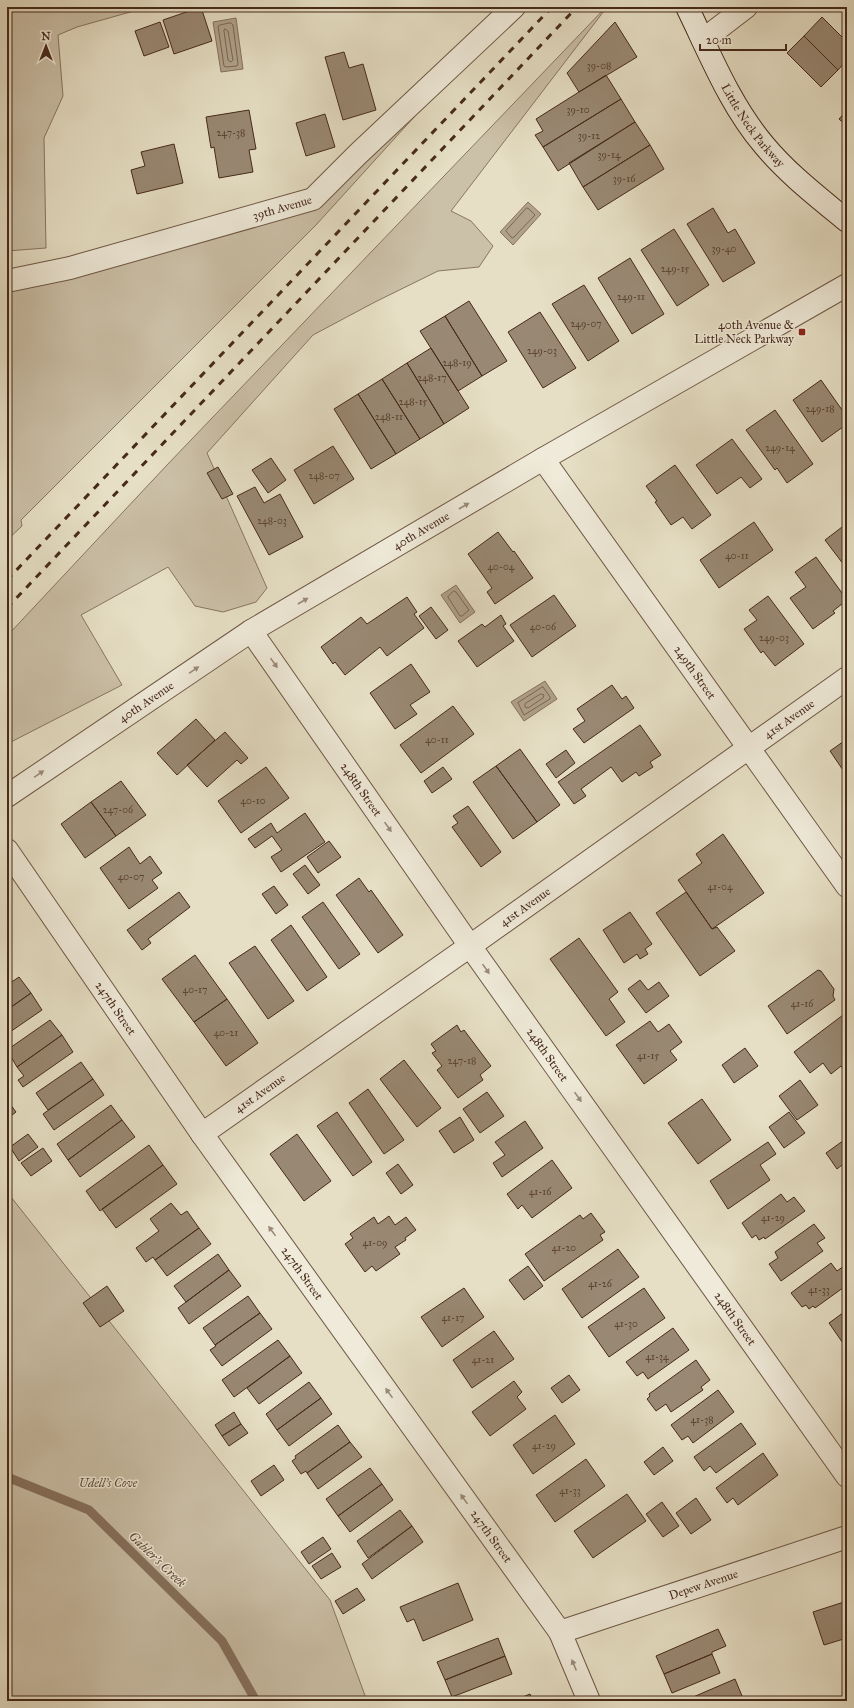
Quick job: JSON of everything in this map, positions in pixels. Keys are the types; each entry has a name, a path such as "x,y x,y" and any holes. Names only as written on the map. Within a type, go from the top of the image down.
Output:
{"street":[{"name":"39th Avenue","path":"7,281 70,268 313,199 358,154 514,7"},
{"name":"Little Neck Parkway","path":"687,7 737,107 764,145 794,177 847,221"},
{"path":"703,40 746,7"},
{"name":"40th Avenue","path":"7,796 251,631 543,459 847,285"},
{"name":"249th Street","path":"543,459 847,886"},
{"name":"248th Street","path":"251,631 470,946 847,1476"},
{"name":"41st Avenue","path":"202,1134 470,946 847,678"},
{"name":"247th Street","path":"7,850 202,1134 560,1632 589,1701"},
{"name":"Depew Avenue","path":"560,1632 847,1537"}],"green space":[{"path":"7,7 148,7 77,27 58,35 63,96 44,138 46,248 7,251"},
{"path":"514,7 316,225 21,520 22,526 7,540 7,281 313,199"},
{"path":"606,7 451,211 471,221 493,246 479,267 438,271 313,335 207,453 267,588 256,602 223,612 195,606 168,567 81,615 122,685 7,744 7,636 167,465"},
{"name":"Udell's Cove","path":"7,1192 330,1600 367,1701 7,1701"}],"water":[{"path":"236,18 243,69 221,72 213,22"},
{"path":"528,202 541,214 513,245 500,232"},
{"path":"456,585 475,612 460,623 441,595"},
{"path":"545,681 557,699 524,721 511,702"}],"building":[{"path":"201,7 212,41 174,54 163,20"},
{"path":"822,17 847,42 847,60 838,70 804,36"},
{"path":"160,22 169,47 144,56 135,31"},
{"path":"615,22 637,57 579,92 567,73"},
{"path":"804,36 838,70 821,87 787,53"},
{"path":"344,52 349,68 363,64 376,110 343,120 325,57"},
{"path":"606,75 621,99 543,147 535,135 543,131 536,119"},
{"path":"621,99 635,122 558,171 543,147"},
{"path":"249,110 256,149 249,150 253,172 219,178 214,147 211,148 206,117"},
{"path":"847,110 847,126 839,119"},
{"path":"325,114 335,147 306,156 296,123"},
{"path":"635,122 650,145 583,187 569,163"},
{"path":"174,144 183,183 137,194 131,170 145,166 141,152"},
{"path":"650,145 664,169 598,210 583,187"},
{"path":"713,208 728,233 735,229 755,263 723,282 687,224"},
{"path":"674,229 709,285 677,306 641,250"},
{"path":"630,258 664,314 632,334 598,278"},
{"path":"584,285 619,341 588,361 552,304"},
{"path":"469,301 507,361 482,376 445,316"},
{"path":"540,312 576,368 543,388 508,332"},
{"path":"445,316 482,376 458,391 420,331"},
{"path":"431,348 469,408 444,424 407,363"},
{"path":"407,363 444,424 420,439 382,379"},
{"path":"382,379 420,439 396,454 358,394"},
{"path":"821,380 847,417 847,424 822,442 793,400"},
{"path":"358,394 396,454 371,469 334,409"},
{"path":"775,410 813,464 787,483 777,468 775,470 746,430"},
{"path":"732,439 762,479 750,488 741,477 717,494 696,465"},
{"path":"333,446 354,479 314,504 294,470"},
{"path":"271,458 286,480 268,493 252,470"},
{"path":"675,465 711,515 692,529 683,517 671,525 646,486"},
{"path":"218,467 233,494 222,499 207,473"},
{"path":"255,487 264,503 280,494 303,537 269,555 237,496"},
{"path":"754,522 773,550 719,588 700,560"},
{"path":"846,524 847,526 847,569 825,540"},
{"path":"498,532 513,552 514,551 533,578 495,604 487,592 492,588 468,554"},
{"path":"816,557 847,600 833,611 835,613 813,629 790,598 806,587 795,572"},
{"path":"554,595 576,626 532,657 510,625"},
{"path":"768,596 804,644 775,666 763,651 761,653 744,629 757,620 749,610"},
{"path":"407,597 417,612 414,614 424,628 387,656 380,647 345,675 335,662 333,664 321,647 361,617 367,624"},
{"path":"431,607 448,630 436,639 419,616"},
{"path":"501,615 506,624 503,626 514,641 477,667 458,641 482,624 485,627"},
{"path":"411,664 430,692 410,705 417,714 395,729 370,693"},
{"path":"612,685 622,699 626,696 634,708 584,743 573,729 585,721 577,709"},
{"path":"453,706 474,734 421,773 400,745"},
{"path":"196,719 215,740 177,775 157,753"},
{"path":"640,725 661,755 650,762 653,767 639,776 636,772 622,782 611,767 581,789 586,796 574,804 558,782"},
{"path":"225,732 248,758 241,764 237,760 207,787 187,765"},
{"path":"847,739 847,776 830,751"},
{"path":"520,749 560,805 537,822 496,766"},
{"path":"566,750 575,763 556,778 546,764"},
{"path":"496,766 537,822 513,839 473,782"},
{"path":"266,767 289,798 241,833 218,801"},
{"path":"443,767 452,779 432,793 424,781"},
{"path":"121,781 146,815 116,836 91,802"},
{"path":"91,802 116,836 85,858 61,824"},
{"path":"468,806 501,852 481,867 452,827 458,823 453,816"},
{"path":"305,813 325,842 281,872 271,857 282,850 272,836 255,848 248,839 271,823 277,833"},
{"path":"723,834 764,893 712,929 678,880 702,863 696,854"},
{"path":"329,841 341,857 318,873 307,857"},
{"path":"129,847 140,864 150,856 162,873 152,880 158,888 129,909 100,868"},
{"path":"305,865 320,885 308,894 293,874"},
{"path":"359,878 369,892 371,890 403,935 378,953 336,895"},
{"path":"274,886 288,905 276,914 262,894"},
{"path":"179,892 190,907 148,939 151,943 142,950 127,930"},
{"path":"686,892 712,929 717,927 735,951 700,976 656,913"},
{"path":"323,902 360,954 339,969 302,917"},
{"path":"630,912 652,944 645,949 648,954 640,959 637,954 624,963 603,930"},
{"path":"291,925 327,977 307,991 271,940"},
{"path":"579,938 618,992 609,999 625,1022 606,1036 550,959"},
{"path":"255,946 294,1001 268,1019 229,963"},
{"path":"195,955 227,999 194,1022 162,979"},
{"path":"818,970 821,971 834,989 833,996 835,1000 787,1034 768,1006"},
{"path":"19,977 31,993 7,1010 7,985"},
{"path":"640,980 648,990 659,982 669,996 646,1013 628,989"},
{"path":"31,993 42,1010 7,1034 7,1010"},
{"path":"227,999 258,1043 226,1066 194,1022"},
{"path":"847,1012 847,1074 841,1066 831,1074 823,1063 810,1073 794,1052"},
{"path":"50,1020 62,1035 17,1067 7,1050"},
{"path":"650,1021 658,1032 669,1024 682,1042 670,1051 677,1060 644,1084 616,1045"},
{"path":"457,1025 461,1032 464,1030 491,1066 480,1075 483,1080 458,1098 437,1070 442,1066 432,1053 436,1051 431,1044"},
{"path":"62,1035 73,1052 23,1087 18,1080 24,1076 17,1067"},
{"path":"745,1048 758,1066 734,1083 722,1065"},
{"path":"404,1060 441,1108 417,1127 380,1079"},
{"path":"81,1062 93,1079 48,1110 36,1093"},
{"path":"93,1079 104,1095 54,1130 43,1114"},
{"path":"800,1080 818,1105 797,1120 779,1096"},
{"path":"368,1089 404,1140 384,1154 349,1103"},
{"path":"487,1092 504,1116 480,1133 463,1109"},
{"path":"702,1099 731,1140 698,1164 668,1123"},
{"path":"7,1100 16,1112 7,1119"},
{"path":"111,1105 122,1120 68,1160 57,1144"},
{"path":"337,1112 372,1162 353,1176 317,1126"},
{"path":"789,1112 805,1133 784,1148 769,1127"},
{"path":"460,1117 474,1140 454,1153 439,1131"},
{"path":"122,1120 135,1137 80,1177 68,1160"},
{"path":"525,1121 543,1148 502,1177 493,1163 505,1155 495,1142"},
{"path":"28,1134 38,1147 19,1161 10,1147"},
{"path":"297,1134 331,1181 304,1201 270,1154"},
{"path":"847,1138 847,1161 837,1169 826,1153"},
{"path":"768,1142 776,1154 760,1165 770,1180 728,1209 710,1181"},
{"path":"149,1145 163,1165 100,1211 86,1191"},
{"path":"43,1148 52,1161 31,1176 21,1163"},
{"path":"552,1160 572,1188 532,1218 522,1205 518,1209 507,1194"},
{"path":"398,1164 413,1185 401,1194 386,1173"},
{"path":"163,1165 177,1184 116,1228 102,1209"},
{"path":"781,1194 787,1202 794,1197 805,1211 765,1239 764,1237 759,1240 756,1235 752,1238 742,1223"},
{"path":"171,1203 181,1215 187,1211 199,1228 155,1260 153,1257 146,1262 136,1248 159,1231 150,1219"},
{"path":"591,1213 605,1232 600,1235 603,1240 544,1281 525,1254 580,1215 583,1219"},
{"path":"389,1216 395,1225 406,1217 416,1230 405,1238 406,1240 395,1247 400,1254 376,1271 372,1266 365,1272 345,1244 353,1238 350,1234 374,1217 378,1224"},
{"path":"814,1224 825,1238 817,1243 823,1251 781,1281 769,1264 778,1258 775,1252"},
{"path":"199,1228 211,1244 167,1276 155,1260"},
{"path":"618,1249 639,1277 582,1318 562,1289"},
{"path":"218,1254 229,1270 186,1302 174,1286"},
{"path":"831,1263 837,1271 844,1266 847,1270 847,1285 815,1308 813,1306 809,1309 806,1305 802,1307 791,1293"},
{"path":"528,1266 543,1286 524,1300 509,1280"},
{"path":"229,1270 241,1286 189,1324 178,1308"},
{"path":"107,1286 124,1311 100,1327 83,1303"},
{"path":"464,1288 484,1317 442,1347 421,1317"},
{"path":"644,1288 665,1318 609,1357 588,1327"},
{"path":"248,1296 260,1313 215,1345 203,1328"},
{"path":"847,1310 847,1349 829,1323"},
{"path":"260,1313 272,1329 222,1366 210,1350"},
{"path":"673,1328 689,1350 648,1379 643,1372 637,1376 626,1362"},
{"path":"494,1331 514,1359 472,1388 453,1360"},
{"path":"278,1340 290,1356 234,1397 222,1380"},
{"path":"290,1356 302,1373 259,1404 247,1388"},
{"path":"696,1360 710,1380 701,1387 703,1390 671,1412 666,1404 656,1411 647,1399 650,1396 649,1394"},
{"path":"569,1375 580,1390 562,1403 551,1388"},
{"path":"514,1381 522,1392 517,1397 526,1409 490,1436 472,1412"},
{"path":"309,1382 321,1398 277,1430 266,1414"},
{"path":"718,1390 734,1412 693,1443 688,1436 682,1440 671,1425"},
{"path":"321,1398 332,1414 289,1446 277,1430"},
{"path":"234,1412 241,1424 222,1436 215,1425"},
{"path":"555,1415 575,1444 533,1474 513,1445"},
{"path":"741,1423 756,1444 716,1473 710,1466 704,1471 694,1457"},
{"path":"241,1424 248,1433 229,1446 222,1436"},
{"path":"338,1425 350,1442 307,1473 306,1471 301,1474 292,1461 296,1458 295,1456"},
{"path":"350,1442 362,1457 318,1489 307,1473"},
{"path":"663,1447 673,1461 654,1475 644,1462"},
{"path":"763,1453 778,1475 738,1505 733,1498 727,1503 716,1488"},
{"path":"586,1459 605,1486 555,1522 536,1495"},
{"path":"274,1465 284,1480 261,1496 251,1481"},
{"path":"370,1468 382,1484 338,1516 326,1499"},
{"path":"382,1484 393,1500 350,1532 338,1516"},
{"path":"627,1494 646,1521 593,1558 574,1531"},
{"path":"696,1498 711,1520 691,1534 676,1513"},
{"path":"662,1502 679,1526 663,1537 646,1514"},
{"path":"400,1510 412,1526 368,1558 357,1541"},
{"path":"412,1526 423,1542 372,1579 362,1564"},
{"path":"323,1537 331,1549 309,1564 301,1552"},
{"path":"332,1553 341,1567 321,1579 312,1566"},
{"path":"458,1583 473,1620 423,1641 414,1619 407,1622 400,1607"},
{"path":"357,1588 365,1600 343,1614 335,1601"},
{"path":"847,1601 847,1638 824,1645 813,1612"},
{"path":"718,1629 726,1646 712,1652 712,1654 664,1674 656,1656"},
{"path":"498,1638 505,1656 445,1680 437,1662"},
{"path":"712,1654 720,1673 672,1693 664,1674"},
{"path":"505,1656 512,1674 452,1697 445,1680"},
{"path":"735,1679 742,1696 732,1701 684,1701"},
{"path":"530,1694 533,1701 513,1701"}],"waterway":[{"name":"Gabler’s Creek","path":"7,1477 89,1510 222,1641 256,1701"}],"railway":[{"path":"7,580 552,7"},
{"path":"7,608 577,7"}],"place":[{"name":"40th Avenue & Little Neck Parkway","path":"802,332"}]}
